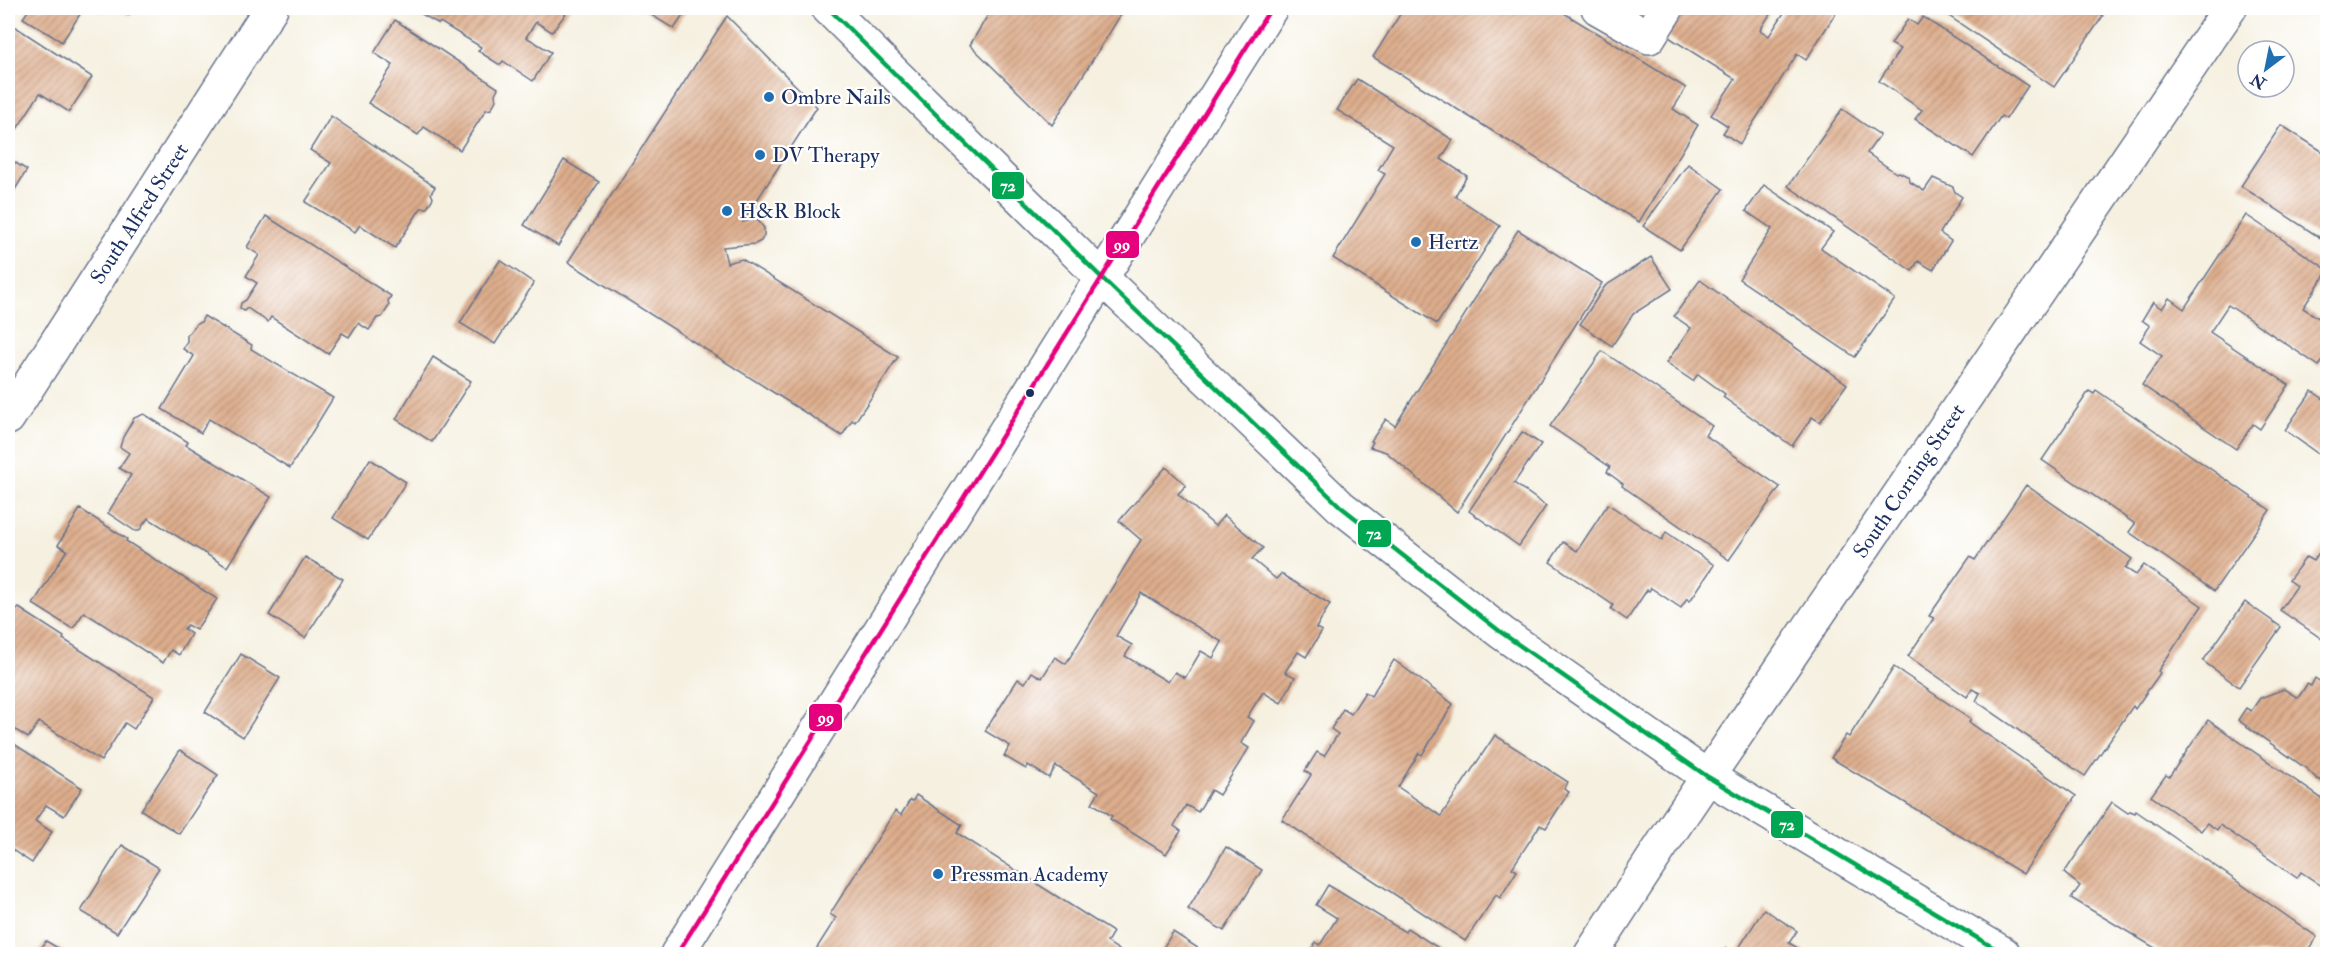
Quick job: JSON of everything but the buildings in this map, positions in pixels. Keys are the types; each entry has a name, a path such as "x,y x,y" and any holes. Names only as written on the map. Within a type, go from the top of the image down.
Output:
{"street":[{"name":"South Alfred Street","path":"8,418 271,8"},
{"path":"828,8 1102,278 1341,507 1502,633 1708,777 2004,954"},
{"path":"677,954 1271,8"},
{"path":"1598,8 1649,37 1667,8"},
{"name":"South Corning Street","path":"1591,954 1708,777 2230,8"}],"transit line":[{"name":"72","path":"828,8 1102,278 1341,507 1502,633 1708,777 2004,954"},
{"name":"99","path":"677,954 1271,8"}],"place":[{"name":"Ombre Nails","path":"769,97"},
{"name":"DV Therapy","path":"760,155"},
{"name":"H&R Block","path":"727,211"},
{"name":"Hertz","path":"1416,242"},
{"name":"Pressman Academy","path":"938,874"}]}
